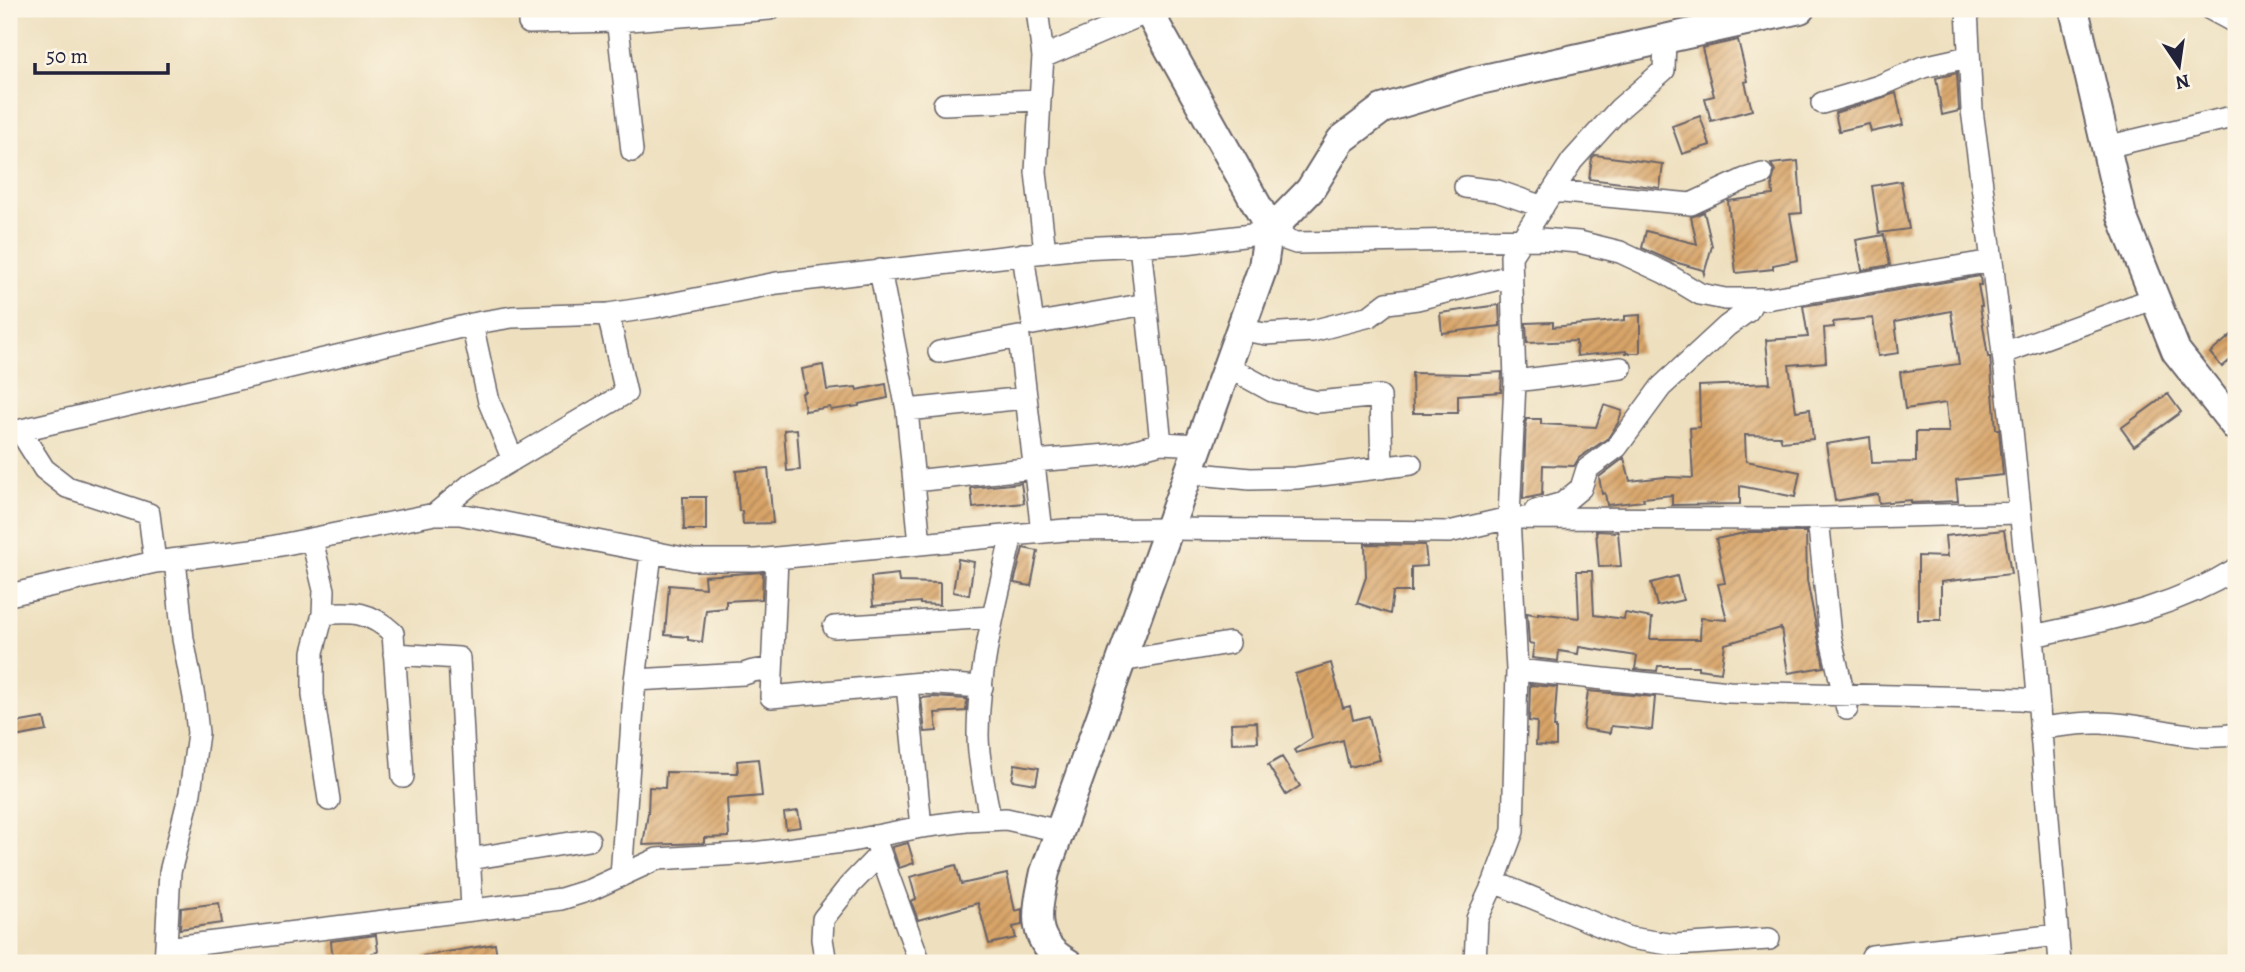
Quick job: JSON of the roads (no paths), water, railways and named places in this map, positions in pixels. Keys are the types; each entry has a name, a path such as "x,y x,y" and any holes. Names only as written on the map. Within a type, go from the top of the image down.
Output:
{"main road":[{"path":"1268,233 1310,190 1341,140 1382,109 1475,81 1800,9"},
{"path":"2074,9 2122,216 2176,351 2236,427"},
{"path":"1068,963 1056,957 1046,947 1038,928 1038,905 1043,883 1264,267 1268,233 1263,216 1148,10"}],"street":[{"path":"529,23 616,15 770,9"},
{"path":"1037,9 1043,57 1036,172 1045,252"},
{"path":"1967,9 1972,110 2003,353 2033,636 2060,963"},
{"path":"2210,9 2236,23"},
{"path":"1043,57 1148,10"},
{"path":"616,15 632,151"},
{"path":"1475,963 1477,919 1494,883 1513,831 1517,670 1509,518 1515,381 1511,256 1572,160 1619,109 1664,70 1665,39"},
{"path":"1822,103 1879,86 1923,67 1968,57"},
{"path":"944,104 1040,100"},
{"path":"2106,147 2236,116"},
{"path":"1465,187 1548,199 1691,204 1745,178 1762,174"},
{"path":"1060,831 1006,819 990,820 921,827 877,845 657,859 590,890 561,899 471,909 165,956 170,872 190,793 198,733 183,639 165,561 149,514 67,487 44,469 14,432 472,324 512,317 608,314 777,283 1045,252 1185,243 1268,233 1296,243 1522,240 1579,242 1620,252 1665,273 1700,294 1725,299 1754,299 1803,293 1992,261"},
{"path":"1140,245 1161,443"},
{"path":"1023,254 1033,324 1146,304"},
{"path":"880,270 907,410 920,544"},
{"path":"1241,330 1266,334 1312,331 1370,316 1387,303 1417,299 1511,276"},
{"path":"2003,353 2155,298"},
{"path":"9,595 165,561 312,540 435,514 460,514 692,561 777,558 1065,530 1449,532 1563,503 1581,488 1587,469 1617,447 1661,387 1727,326 1748,311 1754,299"},
{"path":"435,514 470,485 626,393 608,314"},
{"path":"472,324 489,402 513,460"},
{"path":"939,352 1019,337 1042,532"},
{"path":"1228,367 1272,391 1317,402 1380,396 1382,468"},
{"path":"1515,381 1621,368"},
{"path":"907,410 1026,398"},
{"path":"914,481 1121,454 1161,443 1200,445"},
{"path":"1189,473 1250,479 1296,478 1411,464"},
{"path":"1509,518 1818,518 2019,513"},
{"path":"1818,518 1830,635 1845,703"},
{"path":"990,820 978,736 992,617 1012,535"},
{"path":"312,540 324,590 323,614 313,652 313,695 329,800"},
{"path":"621,876 635,680 651,554"},
{"path":"777,558 771,697 921,683 982,687"},
{"path":"2033,636 2126,616 2187,596 2236,569"},
{"path":"323,614 347,611 377,619 393,633 403,777"},
{"path":"834,627 992,617"},
{"path":"1121,662 1229,643"},
{"path":"394,654 458,658 471,909"},
{"path":"635,680 744,674 772,668"},
{"path":"1517,670 1845,703 2021,699 2038,701"},
{"path":"907,685 921,827"},
{"path":"2040,728 2100,722 2195,737 2217,738 2236,734"},
{"path":"469,859 590,840"},
{"path":"826,963 822,939 823,919 877,845"},
{"path":"877,845 920,963"},
{"path":"1494,883 1630,938 1675,945 1769,939"},
{"path":"1872,956 2058,935"}]}
